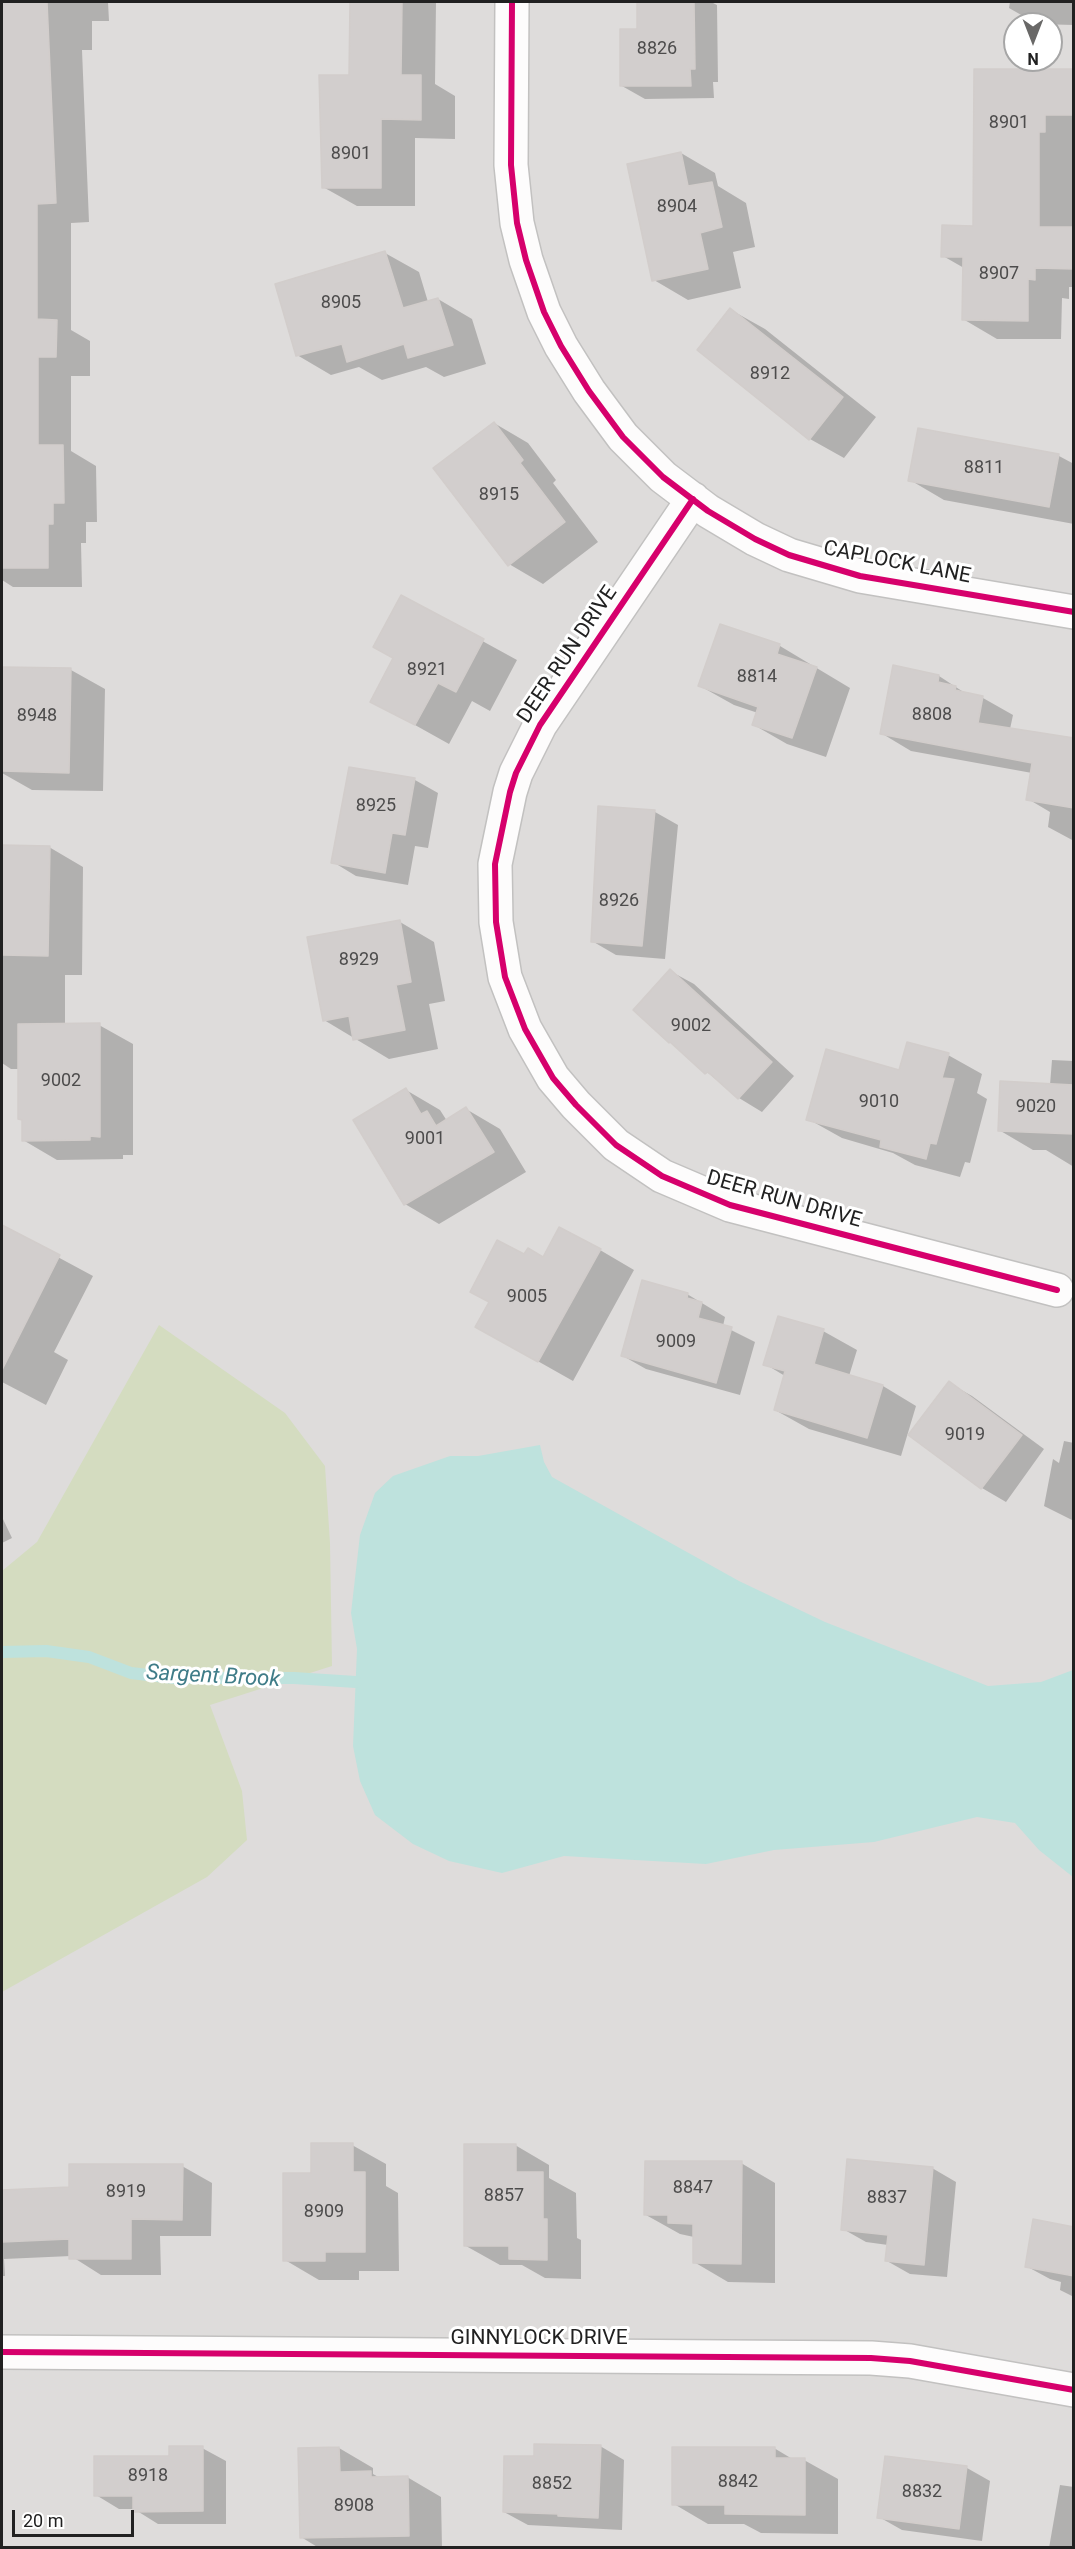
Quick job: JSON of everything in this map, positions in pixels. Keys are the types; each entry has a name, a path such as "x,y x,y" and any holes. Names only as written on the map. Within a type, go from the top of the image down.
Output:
{"street":[{"path":"512,2 510,147 512,187 517,223 538,294 567,356 589,391 623,437 663,477 693,499"},
{"name":"CAPLOCK LANE","path":"693,499 708,511 755,539 824,567 860,576 1074,612"},
{"name":"DEER RUN DRIVE","path":"693,499 540,725 516,773 495,864 496,922 506,977 525,1029 553,1078 576,1105 616,1145 662,1176 730,1204 1057,1290"},
{"name":"GINNYLOCK DRIVE","path":"2,2352 871,2358 910,2361 1074,2390"}],"shaded area":[{"path":"2,2 1073,2 1073,2547 2,2548"}],"green space":[{"path":"159,1325 285,1413 325,1466 330,1543 332,1666 210,1705 242,1791 247,1840 207,1877 2,1992 2,1571 37,1542"}],"water":[{"path":"540,1445 544,1462 552,1477 739,1581 825,1622 988,1686 1041,1682 1073,1670 1073,1877 1039,1850 1015,1823 977,1817 874,1842 774,1850 706,1864 564,1856 502,1873 449,1861 413,1844 375,1815 360,1781 353,1746 357,1649 351,1613 360,1535 375,1493 393,1476 450,1456 478,1456"}],"building":[{"path":"2,2 47,2 56,203 37,204 37,319 57,320 56,357 38,357 38,445 63,445 64,503 53,503 53,524 48,524 48,568 2,568"},
{"path":"350,2 402,2 401,75 421,75 421,120 381,119 381,188 322,188 319,75 349,75"},
{"path":"637,2 694,2 695,69 690,69 691,86 620,86 620,29 637,29"},
{"path":"974,69 1003,69 1003,72 1063,72 1063,69 1074,69 1074,115 1045,115 1045,132 1039,132 1039,227 1074,227 1074,269 1035,268 1035,280 1028,279 1028,321 962,320 963,257 941,257 942,225 973,226"},
{"path":"681,152 688,186 712,182 722,227 700,233 708,269 652,281 627,164"},
{"path":"385,251 403,308 438,298 453,345 408,358 404,344 347,362 342,344 296,356 275,284"},
{"path":"730,308 843,397 809,440 697,350"},
{"path":"494,422 523,460 520,463 565,522 508,566 433,468"},
{"path":"918,428 1059,454 1049,507 908,481"},
{"path":"401,595 484,639 456,692 438,683 415,725 370,702 393,658 373,647"},
{"path":"720,624 780,644 777,654 817,667 792,738 752,725 758,707 698,686"},
{"path":"893,665 939,675 938,682 956,686 955,690 983,696 978,723 1074,738 1074,808 1026,800 1032,763 880,734"},
{"path":"2,667 71,668 69,773 2,771"},
{"path":"349,767 415,778 405,835 392,833 385,873 331,863"},
{"path":"598,806 655,810 642,946 591,942"},
{"path":"2,845 50,846 48,956 2,955"},
{"path":"400,920 411,982 396,985 405,1030 353,1040 349,1016 323,1021 307,937"},
{"path":"670,969 772,1062 738,1099 708,1072 705,1074 633,1010"},
{"path":"100,1023 100,1137 90,1136 90,1140 22,1141 22,1120 18,1119 18,1024"},
{"path":"907,1042 949,1053 942,1078 954,1079 936,1144 930,1143 926,1159 880,1147 881,1140 806,1120 826,1049 899,1070"},
{"path":"1000,1081 1074,1085 1074,1134 998,1131"},
{"path":"406,1088 421,1114 427,1111 436,1126 466,1107 494,1152 404,1205 353,1120"},
{"path":"2,1225 60,1255 2,1370"},
{"path":"559,1227 601,1249 538,1362 475,1327 489,1302 470,1292 497,1240 524,1254 528,1248 543,1257"},
{"path":"642,1280 688,1293 687,1298 702,1302 698,1318 732,1327 716,1383 621,1356"},
{"path":"778,1316 824,1329 814,1364 883,1385 867,1438 774,1410 785,1371 763,1365"},
{"path":"949,1381 1022,1435 981,1489 908,1435"},
{"path":"311,2143 353,2143 353,2172 365,2172 365,2252 325,2252 325,2261 283,2261 283,2173 311,2173"},
{"path":"464,2144 516,2144 516,2172 543,2172 543,2219 547,2219 547,2260 509,2259 509,2246 464,2246"},
{"path":"847,2159 933,2167 924,2265 885,2261 888,2235 841,2230"},
{"path":"645,2161 742,2161 741,2264 693,2263 693,2224 668,2223 668,2215 644,2215"},
{"path":"69,2164 183,2164 182,2220 131,2219 131,2259 69,2259 69,2239 2,2242 2,2190 69,2187"},
{"path":"1033,2219 1074,2227 1074,2276 1025,2267"},
{"path":"534,2444 601,2445 598,2518 503,2512 504,2456 534,2456"},
{"path":"169,2446 203,2446 203,2511 133,2512 133,2496 94,2496 94,2456 169,2456"},
{"path":"339,2447 340,2472 371,2471 371,2477 408,2476 409,2536 300,2538 298,2448"},
{"path":"672,2447 775,2447 775,2458 805,2458 805,2515 725,2514 725,2505 672,2505"},
{"path":"885,2456 967,2466 959,2529 877,2518"}],"waterway":[{"name":"Sargent Brook","path":"2,1652 46,1651 89,1657 131,1673 174,1678 294,1678 356,1682"}],"cycle path":[{"path":"512,2 511,165 517,223 526,260 544,312 561,346 589,391 623,437 663,477 708,511 755,539 789,555 860,576 1074,612"},
{"path":"693,499 540,725 516,773 495,864 496,922 505,977 525,1029 553,1078 576,1105 616,1145 662,1176 730,1205 1057,1290"},
{"path":"2,2352 871,2358 910,2361 1074,2390"}]}
